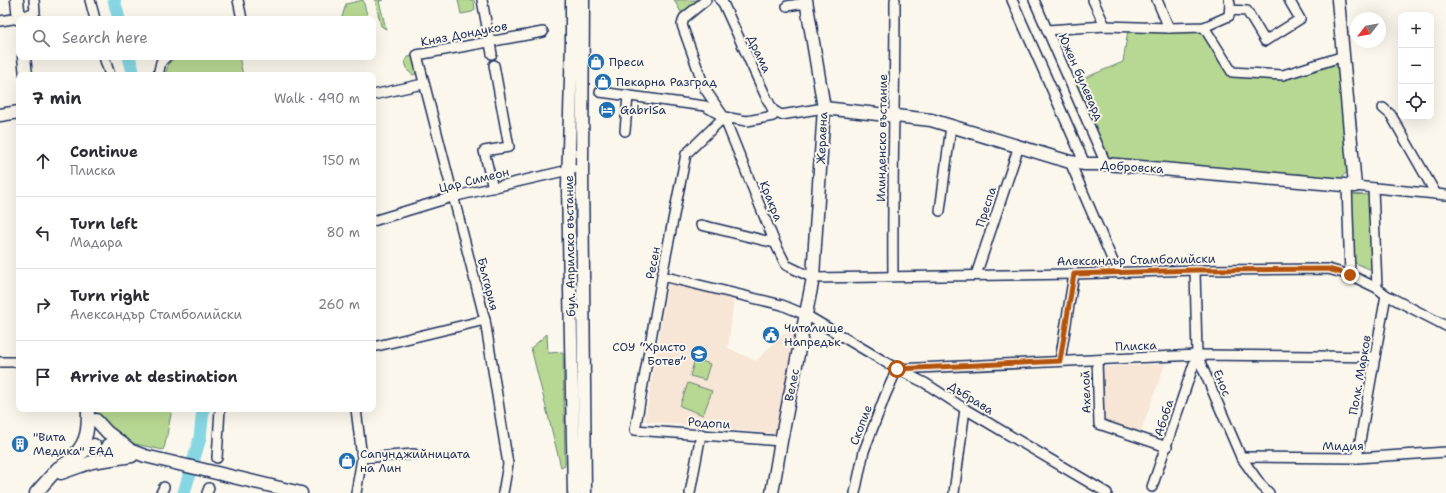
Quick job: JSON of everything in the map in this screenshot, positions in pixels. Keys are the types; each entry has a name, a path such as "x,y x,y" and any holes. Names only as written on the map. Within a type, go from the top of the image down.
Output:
{"street":[{"path":"17,0 19,16"},
{"path":"24,16 35,12 34,0"},
{"path":"90,0 94,16"},
{"path":"238,0 241,16"},
{"path":"482,0 492,54"},
{"name":"бул. Априлско въстание","path":"572,0 568,170 574,493"},
{"name":"бул. Априлско въстание","path":"583,0 582,167 585,493"},
{"name":"Кракра","path":"706,0 684,18 682,25 706,89 724,117 775,243 786,265 813,278"},
{"name":"Драма","path":"720,0 767,99 777,115"},
{"name":"Илинденско въстание","path":"893,276 892,174 895,116 895,0"},
{"path":"1012,0 1085,164"},
{"name":"Южен булевард","path":"1034,0 1106,164"},
{"path":"1094,0 1105,26"},
{"path":"1157,0 1169,28"},
{"path":"1048,30 1105,26 1169,28 1204,27 1229,16 1229,0"},
{"path":"1230,10 1247,11 1265,41 1300,19 1289,0"},
{"path":"1338,0 1344,56 1351,186 1350,275"},
{"path":"787,6 806,2"},
{"name":"Жеравна","path":"806,2 824,108 813,278"},
{"path":"1,21 16,18"},
{"path":"1204,27 1232,72 1283,75 1344,56"},
{"name":"Княз Дондуков","path":"423,84 417,55 543,32"},
{"path":"24,60 26,72"},
{"path":"105,60 109,72"},
{"path":"158,72 163,60"},
{"path":"493,188 484,151 509,147 494,65"},
{"path":"376,94 423,84"},
{"name":"България","path":"423,84 485,320 508,464 503,493"},
{"path":"600,92 705,106 724,117 747,121 824,108"},
{"path":"625,131 628,96"},
{"name":"Добровска","path":"824,108 931,120 1070,162 1446,195"},
{"path":"1383,108 1391,115 1436,194"},
{"path":"0,115 16,112"},
{"name":"Ресен","path":"635,430 662,276 686,154 724,117"},
{"path":"940,211 951,126"},
{"name":"Преспа","path":"976,275 1019,146"},
{"path":"1070,162 1118,273"},
{"name":"Цар Симеон","path":"376,220 452,197 582,167"},
{"path":"1373,188 1377,288"},
{"path":"701,225 775,243"},
{"name":"Александър Стамболийски","path":"813,278 1074,274 1195,270 1328,269 1350,275 1377,288 1386,295 1446,326"},
{"name":"Енос","path":"1195,270 1198,355 1241,457 1261,486 1270,493"},
{"path":"1060,361 1074,274"},
{"name":"Дъбрава","path":"662,276 782,305 806,315 897,369 925,383 965,409 1108,493"},
{"name":"Велес","path":"772,493 813,278"},
{"name":"Полк. Марков","path":"1357,458 1386,295"},
{"path":"376,346 485,320"},
{"name":"Плиска","path":"897,369 1198,355 1376,357"},
{"name":"Абоба","path":"1152,487 1198,355"},
{"name":"Ахелой","path":"1097,360 1099,424 1167,447"},
{"path":"0,362 16,362"},
{"path":"925,383 931,367"},
{"name":"Скопие","path":"855,493 864,451 897,369"},
{"path":"954,493 965,409"},
{"path":"91,412 101,445"},
{"path":"91,412 107,432 132,453"},
{"path":"67,462 86,439 91,412"},
{"path":"217,458 220,412"},
{"path":"356,412 362,458 356,493"},
{"name":"Родопи","path":"635,430 781,441"},
{"path":"690,493 701,434"},
{"path":"47,481 86,457 101,445"},
{"path":"36,493 58,468 101,445 301,493"},
{"name":"Мидия","path":"1241,457 1357,458 1446,452"},
{"path":"61,473 74,467 132,453"},
{"path":"362,458 414,454"}],"shaded area":[{"name":"СОУ “Христо Ботев”","path":"668,283 734,296 728,348 756,361 784,333 798,337 776,434 645,421"},
{"path":"1165,364 1141,431 1118,427 1102,421 1103,367"}],"green space":[{"path":"363,0 367,16 342,16 346,4"},
{"path":"375,0 383,0 379,1 386,29 381,26"},
{"path":"458,0 474,0 475,10 461,14"},
{"path":"674,0 701,0 682,14"},
{"path":"1128,30 1201,32 1229,77 1283,80 1338,64 1349,170 1339,180 1108,160 1075,82 1123,62"},
{"path":"413,56 418,73 413,75 408,71 405,62 408,57"},
{"path":"172,60 240,60 242,72 166,72 169,63"},
{"path":"1348,194 1369,195 1374,271 1353,262"},
{"path":"576,201 580,493 574,202"},
{"path":"547,334 548,353 563,352 565,465 561,467 531,348"},
{"path":"695,359 710,364 705,380 690,376"},
{"path":"688,383 712,391 703,415 680,406"},
{"path":"97,412 171,412 163,450 126,442 97,415"}],"waterway":[{"path":"114,0 118,16"},
{"path":"130,60 133,72"},
{"path":"184,493 200,438 203,412"}],"place":[{"name":"Преси","path":"596,62"},
{"name":"Пекарна Разград","path":"603,82"},
{"name":"GabriSa","path":"607,110"},
{"name":"Читалище Напредък","path":"771,335"},
{"name":"СОУ “Христо Ботев”","path":"699,354"},
{"name":"\"Вита Медика\" ЕАД","path":"20,444"},
{"name":"Сапунджийницата на Лин","path":"347,461"}],"route":[{"path":"897,369 1060,361 1074,274 1195,270 1328,269 1350,275"}]}
